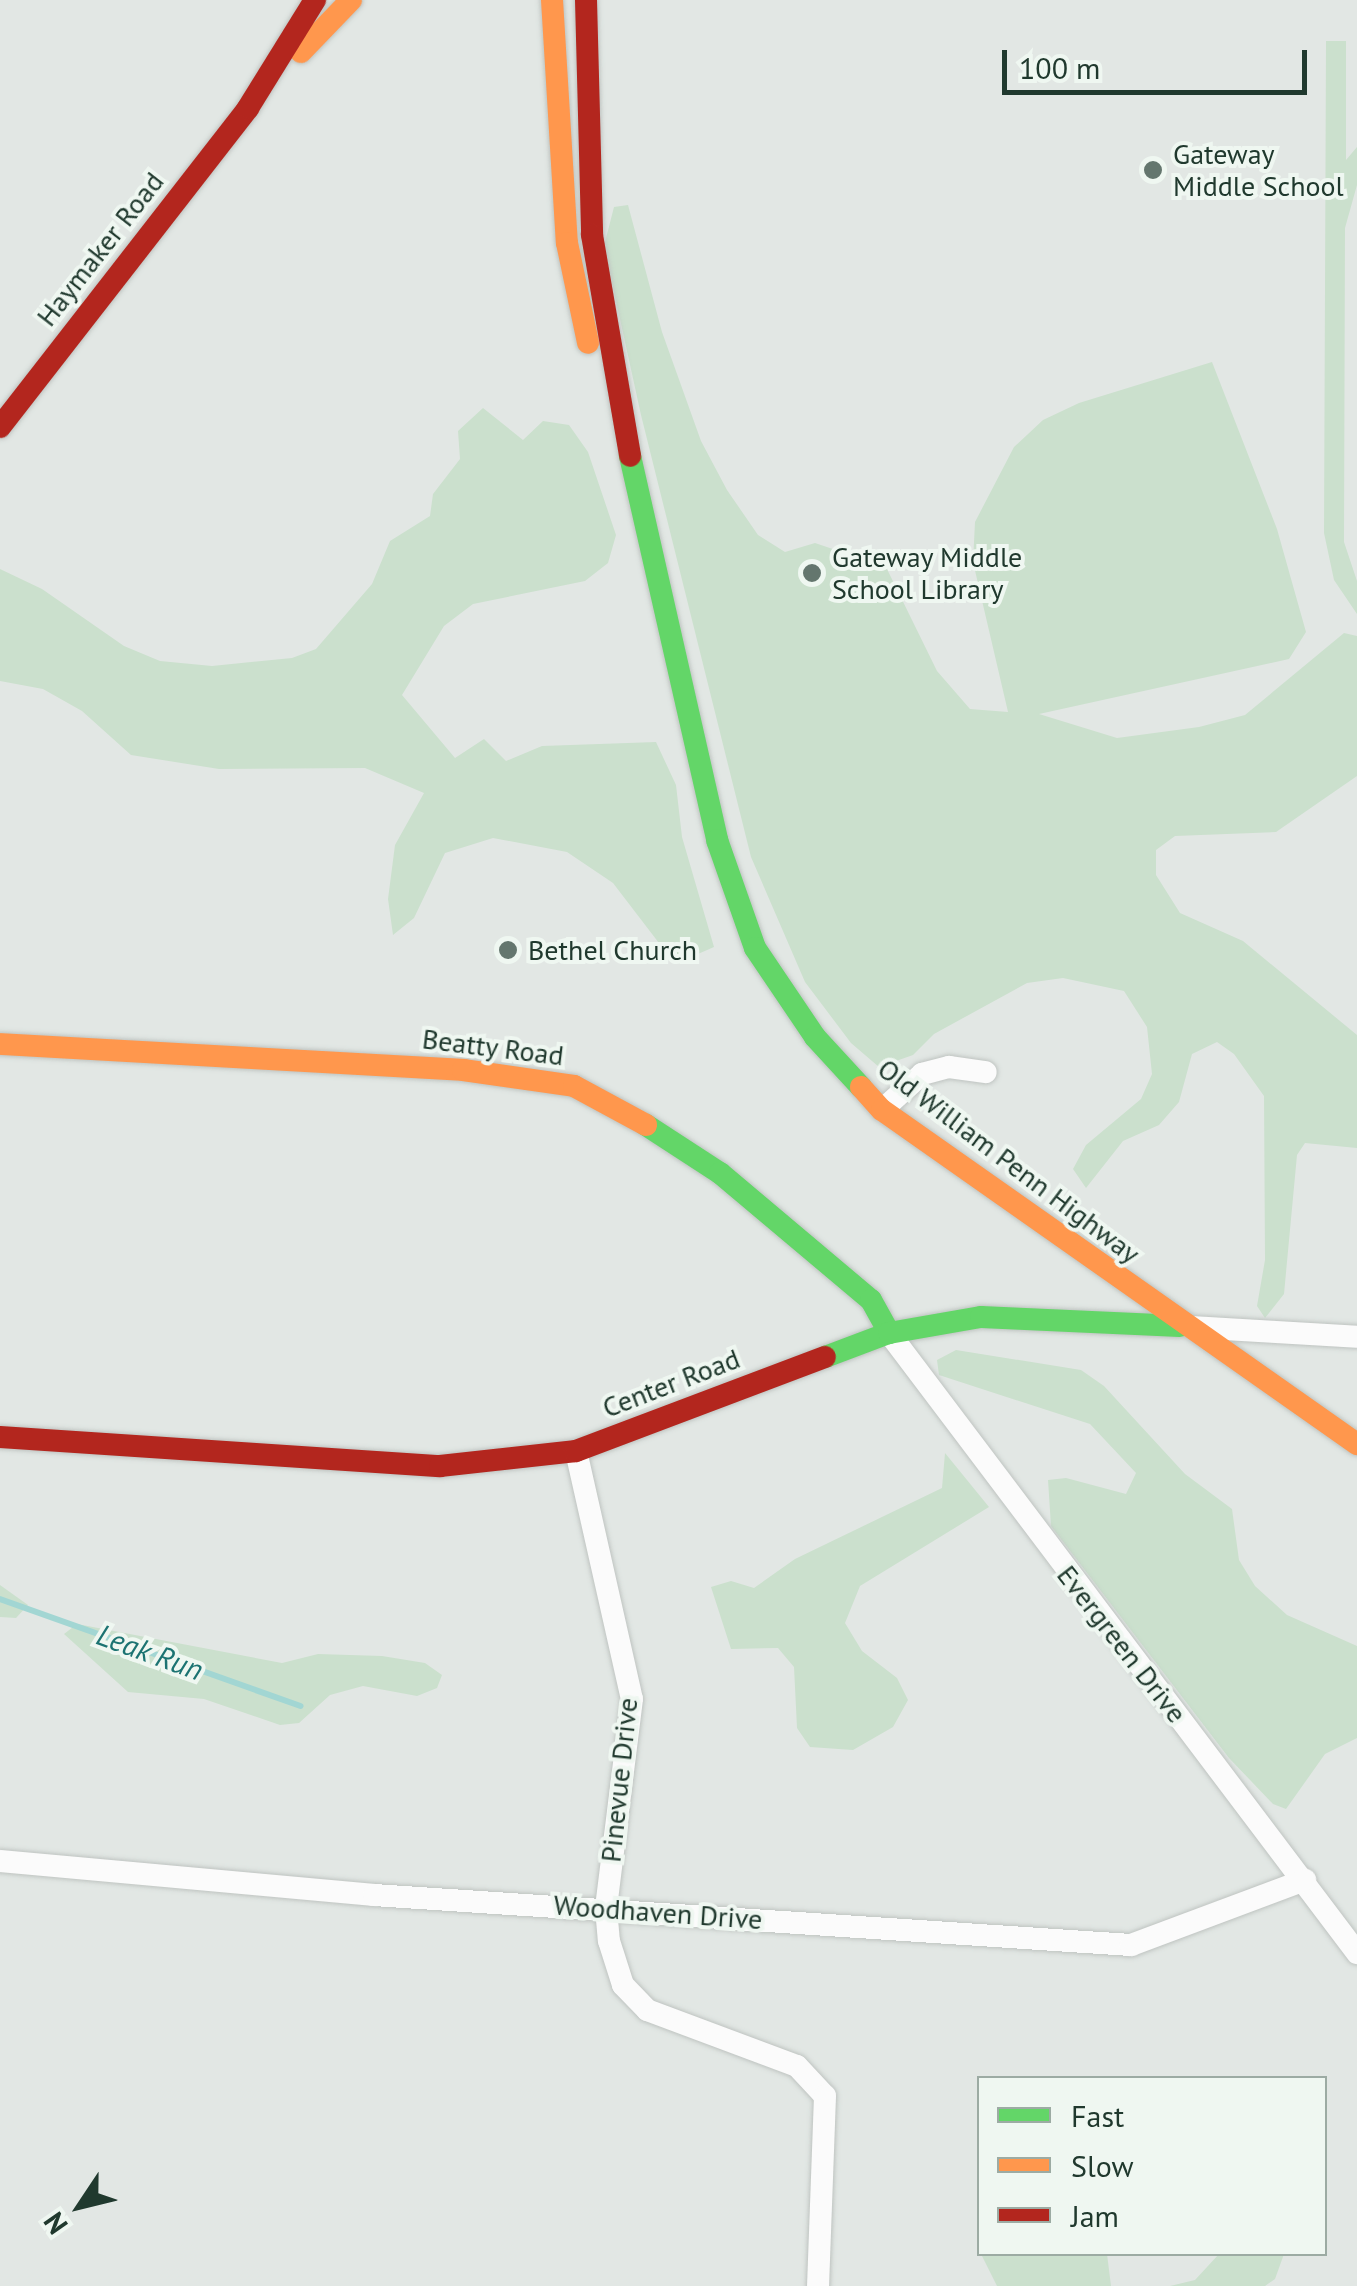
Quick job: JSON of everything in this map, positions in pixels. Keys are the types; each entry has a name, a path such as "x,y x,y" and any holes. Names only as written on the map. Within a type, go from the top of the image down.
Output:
{"main road":[{"name":"Haymaker Road","path":"0,427 248,108 315,0"},
{"name":"Haymaker Road","path":"248,108 352,0"},
{"name":"Old William Penn Highway","path":"552,0 570,258 592,357 637,493"},
{"name":"Old William Penn Highway","path":"586,0 592,236 637,493 735,898 781,991 882,1110 1181,1326 1357,1444"},
{"name":"Beatty Road","path":"0,1044 462,1070 540,1076 574,1086 622,1108 720,1173 871,1300 889,1333"},
{"name":"Center Road","path":"0,1437 440,1466 576,1451 889,1333 981,1316 1181,1326"}],"street":[{"path":"882,1110 922,1074 949,1067 986,1072"},
{"name":"Center Road","path":"1181,1326 1357,1338"},
{"name":"Evergreen Drive","path":"889,1333 950,1421 1305,1880 1357,1954"},
{"name":"Pinevue Drive","path":"576,1451 632,1699 606,1908 622,1985 648,2010 797,2066 825,2096 818,2286"},
{"name":"Woodhaven Drive","path":"0,1861 1131,1945 1305,1880"}],"green space":[{"path":"1326,41 1346,41 1346,160 1357,147 1357,185 1345,228 1344,542 1357,581 1357,614 1334,580 1324,533"},
{"path":"628,205 662,332 701,441 727,490 758,535 785,552 815,543 886,567 937,671 970,709 1008,712 973,562 975,522 1014,447 1043,420 1079,403 1212,362 1277,529 1306,632 1289,659 1039,714 1117,738 1199,727 1245,715 1344,633 1357,636 1357,776 1276,832 1175,836 1156,850 1156,875 1180,913 1243,941 1357,1035 1357,1148 1305,1143 1297,1155 1284,1294 1265,1318 1257,1306 1265,1260 1264,1096 1234,1054 1217,1042 1192,1054 1179,1102 1159,1125 1123,1141 1086,1188 1073,1169 1086,1145 1141,1099 1152,1074 1147,1027 1124,991 1063,978 1027,983 934,1034 913,1055 879,1067 851,1043 805,982 751,857 641,415 604,246 614,207"},
{"path":"483,408 523,440 543,421 569,425 588,452 616,535 608,563 585,581 473,604 444,626 402,695 455,758 484,739 506,761 542,746 656,742 676,785 682,837 714,947 675,964 613,883 567,852 493,838 445,853 414,918 393,935 388,899 395,845 424,793 365,768 219,769 131,755 82,711 43,689 0,681 0,569 42,589 124,646 160,661 212,666 292,658 316,649 372,584 390,541 430,516 433,494 460,459 458,431"},
{"path":"956,1350 1081,1370 1104,1386 1185,1474 1232,1509 1239,1560 1255,1586 1287,1615 1357,1646 1357,1738 1325,1754 1286,1809 1273,1804 1229,1758 1051,1526 1048,1480 1066,1478 1126,1494 1136,1473 1090,1424 939,1375 937,1360"},
{"path":"945,1453 989,1507 860,1586 845,1623 862,1651 897,1678 908,1700 893,1727 853,1750 810,1747 797,1728 794,1667 778,1648 731,1649 711,1587 731,1581 754,1588 795,1559 942,1488"},
{"path":"0,1585 28,1605 16,1618 0,1617"},
{"path":"77,1624 282,1663 318,1654 382,1656 425,1663 442,1675 437,1688 417,1696 363,1686 330,1695 299,1723 280,1725 204,1699 128,1692 64,1634"},
{"path":"982,2256 1107,2256 1111,2286 997,2286"},
{"path":"1217,2256 1283,2256 1275,2279 1265,2286 1170,2286 1195,2280"}],"waterway":[{"name":"Leak Run","path":"0,1599 300,1706"}],"traffic: fast":[{"path":"630,456 717,840 755,948 815,1037 861,1087"},
{"path":"646,1125 720,1173 871,1300 889,1333"},
{"path":"825,1357 889,1333 981,1317 1180,1326"}],"traffic: slow":[{"path":"301,52 351,0"},
{"path":"552,0 567,243 588,343"},
{"path":"0,1044 463,1070 574,1086 646,1125"},
{"path":"861,1087 882,1110 1357,1444"}],"traffic: jam":[{"path":"0,427 248,108 315,0"},
{"path":"586,0 592,235 630,456"},
{"path":"0,1437 440,1466 576,1451 825,1357"}],"place":[{"name":"Gateway Middle School","path":"1153,170"},
{"name":"Gateway Middle School Library","path":"812,573"},
{"name":"Bethel Church","path":"508,950"}]}
